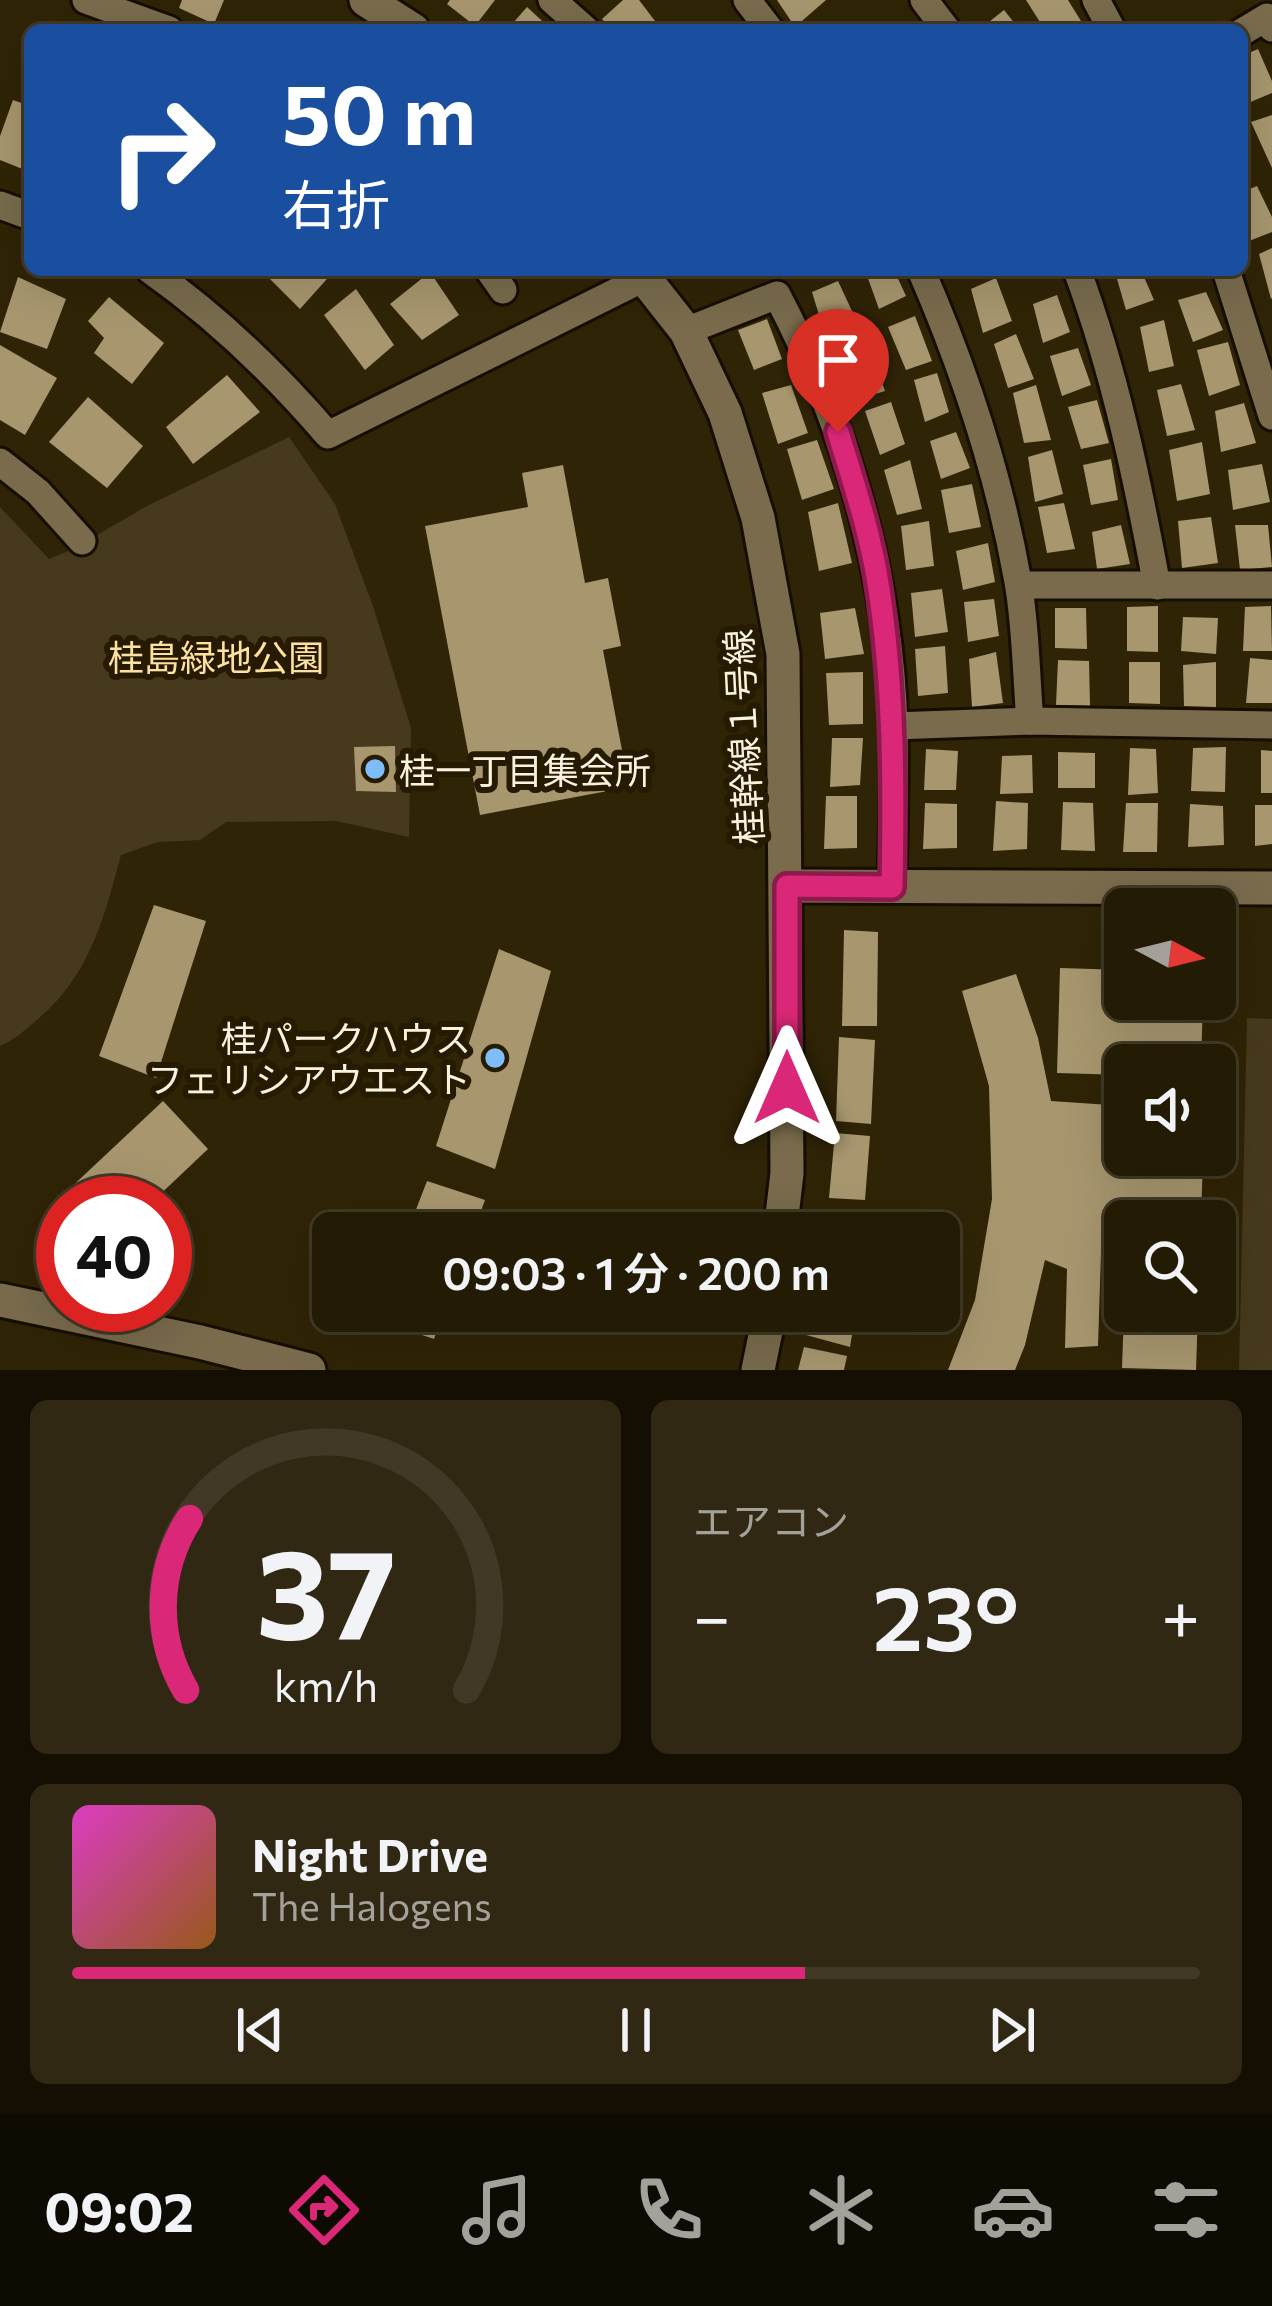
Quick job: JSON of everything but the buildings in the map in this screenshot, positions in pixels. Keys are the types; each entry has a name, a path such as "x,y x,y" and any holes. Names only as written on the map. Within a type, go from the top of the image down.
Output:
{"street":[{"path":"86,0 152,24"},
{"path":"552,0 586,18"},
{"path":"747,0 765,24"},
{"path":"924,0 942,24"},
{"path":"1248,28 1267,17 1272,28"},
{"path":"159,276 208,310 274,372 328,435 637,276"},
{"name":"桂幹線１号線","path":"643,276 686,331 725,413 758,518 783,654 787,1173 782,1212"},
{"path":"923,276 971,398 1019,585 1030,721"},
{"path":"1079,276 1130,444 1156,586"},
{"path":"1228,276 1272,416"},
{"path":"686,331 777,295 811,359 861,510 878,580 894,726 892,887"},
{"path":"0,462 38,491 82,541"},
{"path":"1019,585 1272,585"},
{"path":"894,726 1030,721 1272,725"},
{"path":"787,886 1272,888"},
{"path":"0,1300 309,1370"},
{"path":"758,1370 766,1332"}],"green space":[{"name":"桂島緑地公園","path":"289,437 335,504 411,728 409,837 336,821 226,822 200,840 158,842 121,855 93,944 71,984 38,1019 0,1046 0,507 49,559"},
{"path":"1247,1018 1272,1019 1272,1370 1239,1370"}],"place":[{"name":"桂一丁目集会所","path":"375,769"},
{"name":"桂パークハウス フェリシアウエスト","path":"495,1058"}],"route":[{"path":"787,1088 787,886 892,887 894,726 878,580 838,432"}]}
